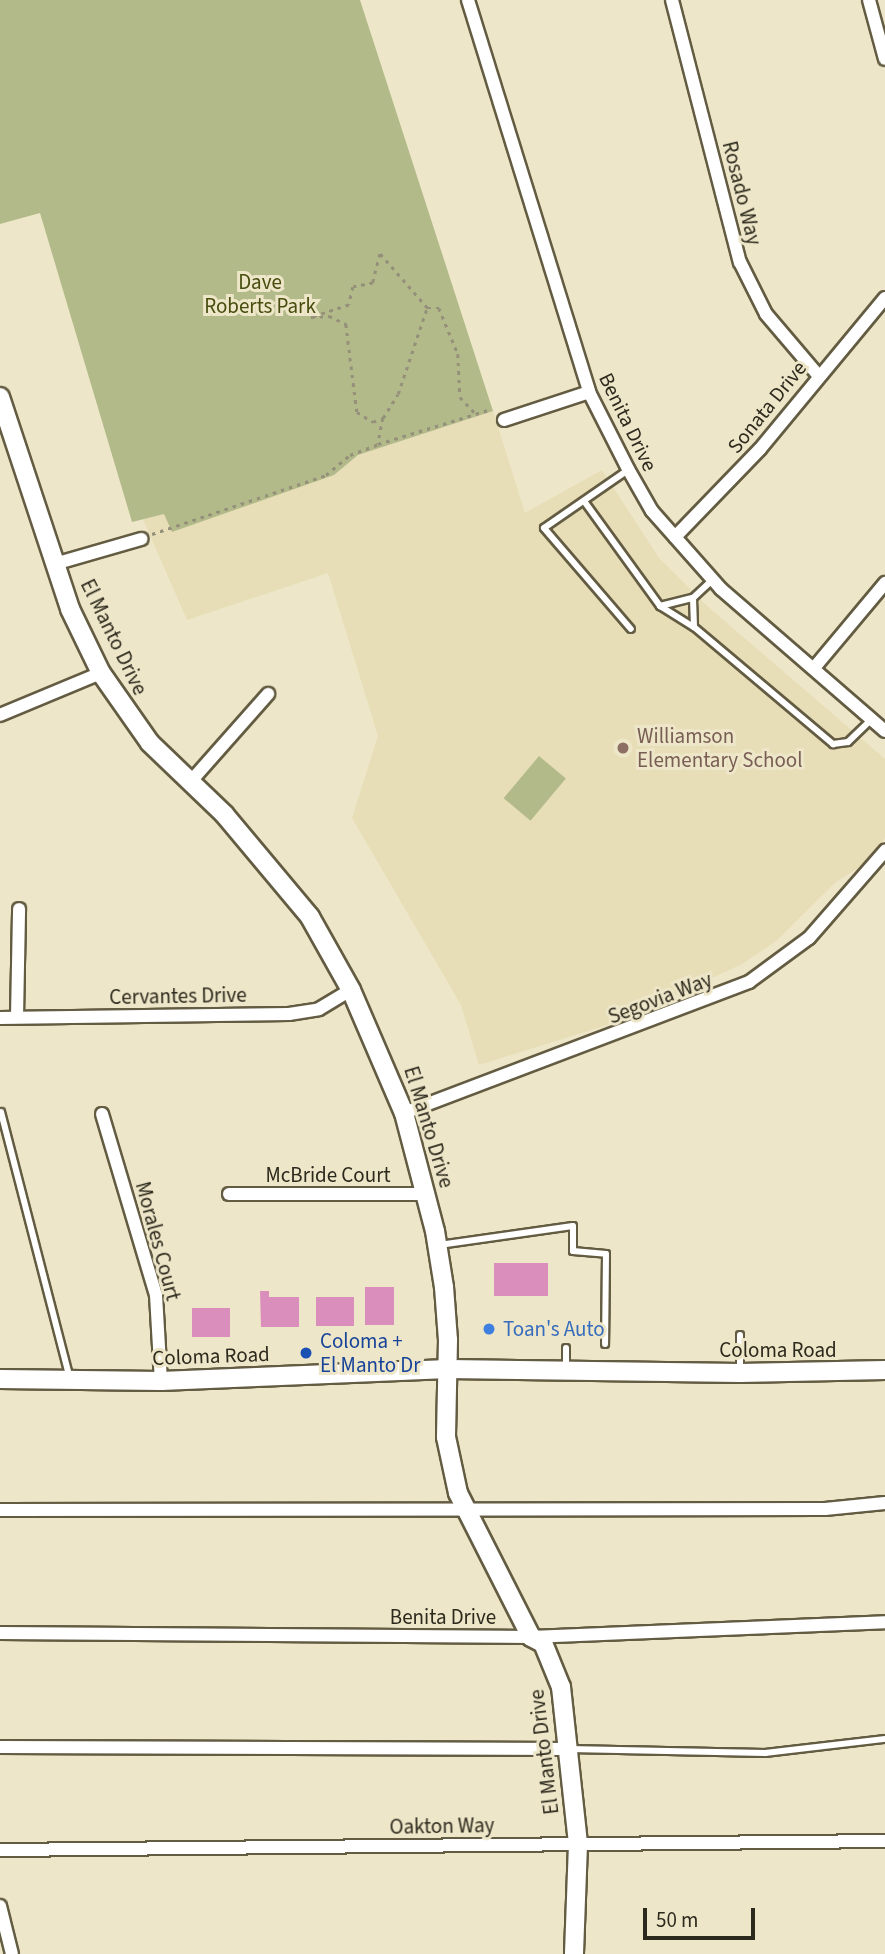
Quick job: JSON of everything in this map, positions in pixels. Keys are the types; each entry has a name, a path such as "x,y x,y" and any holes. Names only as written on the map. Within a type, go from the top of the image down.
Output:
{"street":[{"name":"Benita Drive","path":"468,0 589,392 628,469 675,537 712,580 885,731"},
{"name":"Rosado Way","path":"672,0 740,262 766,314 818,375"},
{"path":"869,0 885,59"},
{"name":"Sonata Drive","path":"675,537 760,449 818,375 885,298"},
{"path":"504,419 589,392"},
{"name":"El Manto Drive","path":"0,397 70,609 101,673 150,743 192,780 282,879 316,926 351,990 404,1112 427,1194 437,1245 448,1369 446,1437 464,1508 531,1637 543,1643 554,1665 568,1749 578,1844 574,1954"},
{"path":"54,564 141,538"},
{"path":"814,668 885,583"},
{"path":"0,715 101,673"},
{"path":"192,780 268,694"},
{"name":"Segovia Way","path":"404,1112 749,982 809,938 885,851"},
{"path":"17,1017 19,908"},
{"name":"Cervantes Drive","path":"0,1018 289,1014 319,1009 351,990"},
{"name":"Morales Court","path":"102,1114 156,1294 161,1381"},
{"name":"McBride Court","path":"229,1194 427,1194"},
{"name":"Coloma Road","path":"0,1379 161,1381 448,1369 740,1373 885,1370"},
{"path":"0,1510 811,1509 885,1503"},
{"name":"Benita Drive","path":"0,1633 531,1637 885,1622"},
{"path":"0,1747 568,1749"},
{"name":"Oakton Way","path":"0,1850 885,1842"},
{"path":"0,1906 12,1954"}],"lane":[{"path":"628,469 544,528 631,629"},
{"path":"584,500 660,606 694,627 832,744 848,743 872,719"},
{"path":"660,606 693,598 712,580"},
{"path":"693,598 694,627"},
{"path":"1,1112 70,1380"},
{"path":"437,1245 573,1226 573,1251 606,1254 605,1344"},
{"path":"740,1335 740,1373"},
{"path":"565,1370 566,1348"},
{"path":"568,1749 765,1753 885,1739"}],"path":[{"path":"383,418 373,422 356,412 346,324 329,316 311,317 349,305 353,287 373,283 380,254 427,309 439,309 458,355 460,397 475,414"},
{"path":"378,444 383,418 398,394 427,309"},
{"path":"141,538 326,475 350,455 378,444 492,409"}],"shaded area":[{"name":"Williamson Elementary School","path":"493,411 525,513 602,470 659,558 705,604 885,759 885,838 862,866 837,881 775,942 742,964 620,1021 479,1065 461,1005 352,818 378,736 328,573 187,620 143,519 334,475 358,455"}],"green space":[{"name":"Dave Roberts Park","path":"0,0 360,0 493,411 358,455 334,475 172,532 164,514 132,522 40,213 0,224"},
{"path":"539,756 566,778 530,821 504,798"}],"building":[{"path":"494,1263 548,1263 548,1296 494,1296"},
{"path":"365,1287 394,1287 394,1325 365,1325"},
{"path":"260,1291 269,1291 269,1297 299,1297 299,1327 261,1327"},
{"path":"316,1297 354,1297 354,1326 316,1326"},
{"path":"192,1308 230,1308 230,1337 192,1337"}],"place":[{"name":"Williamson Elementary School","path":"623,748"},
{"name":"Toan's Auto","path":"489,1329"},
{"name":"Coloma + El Manto Dr","path":"306,1353"}]}
